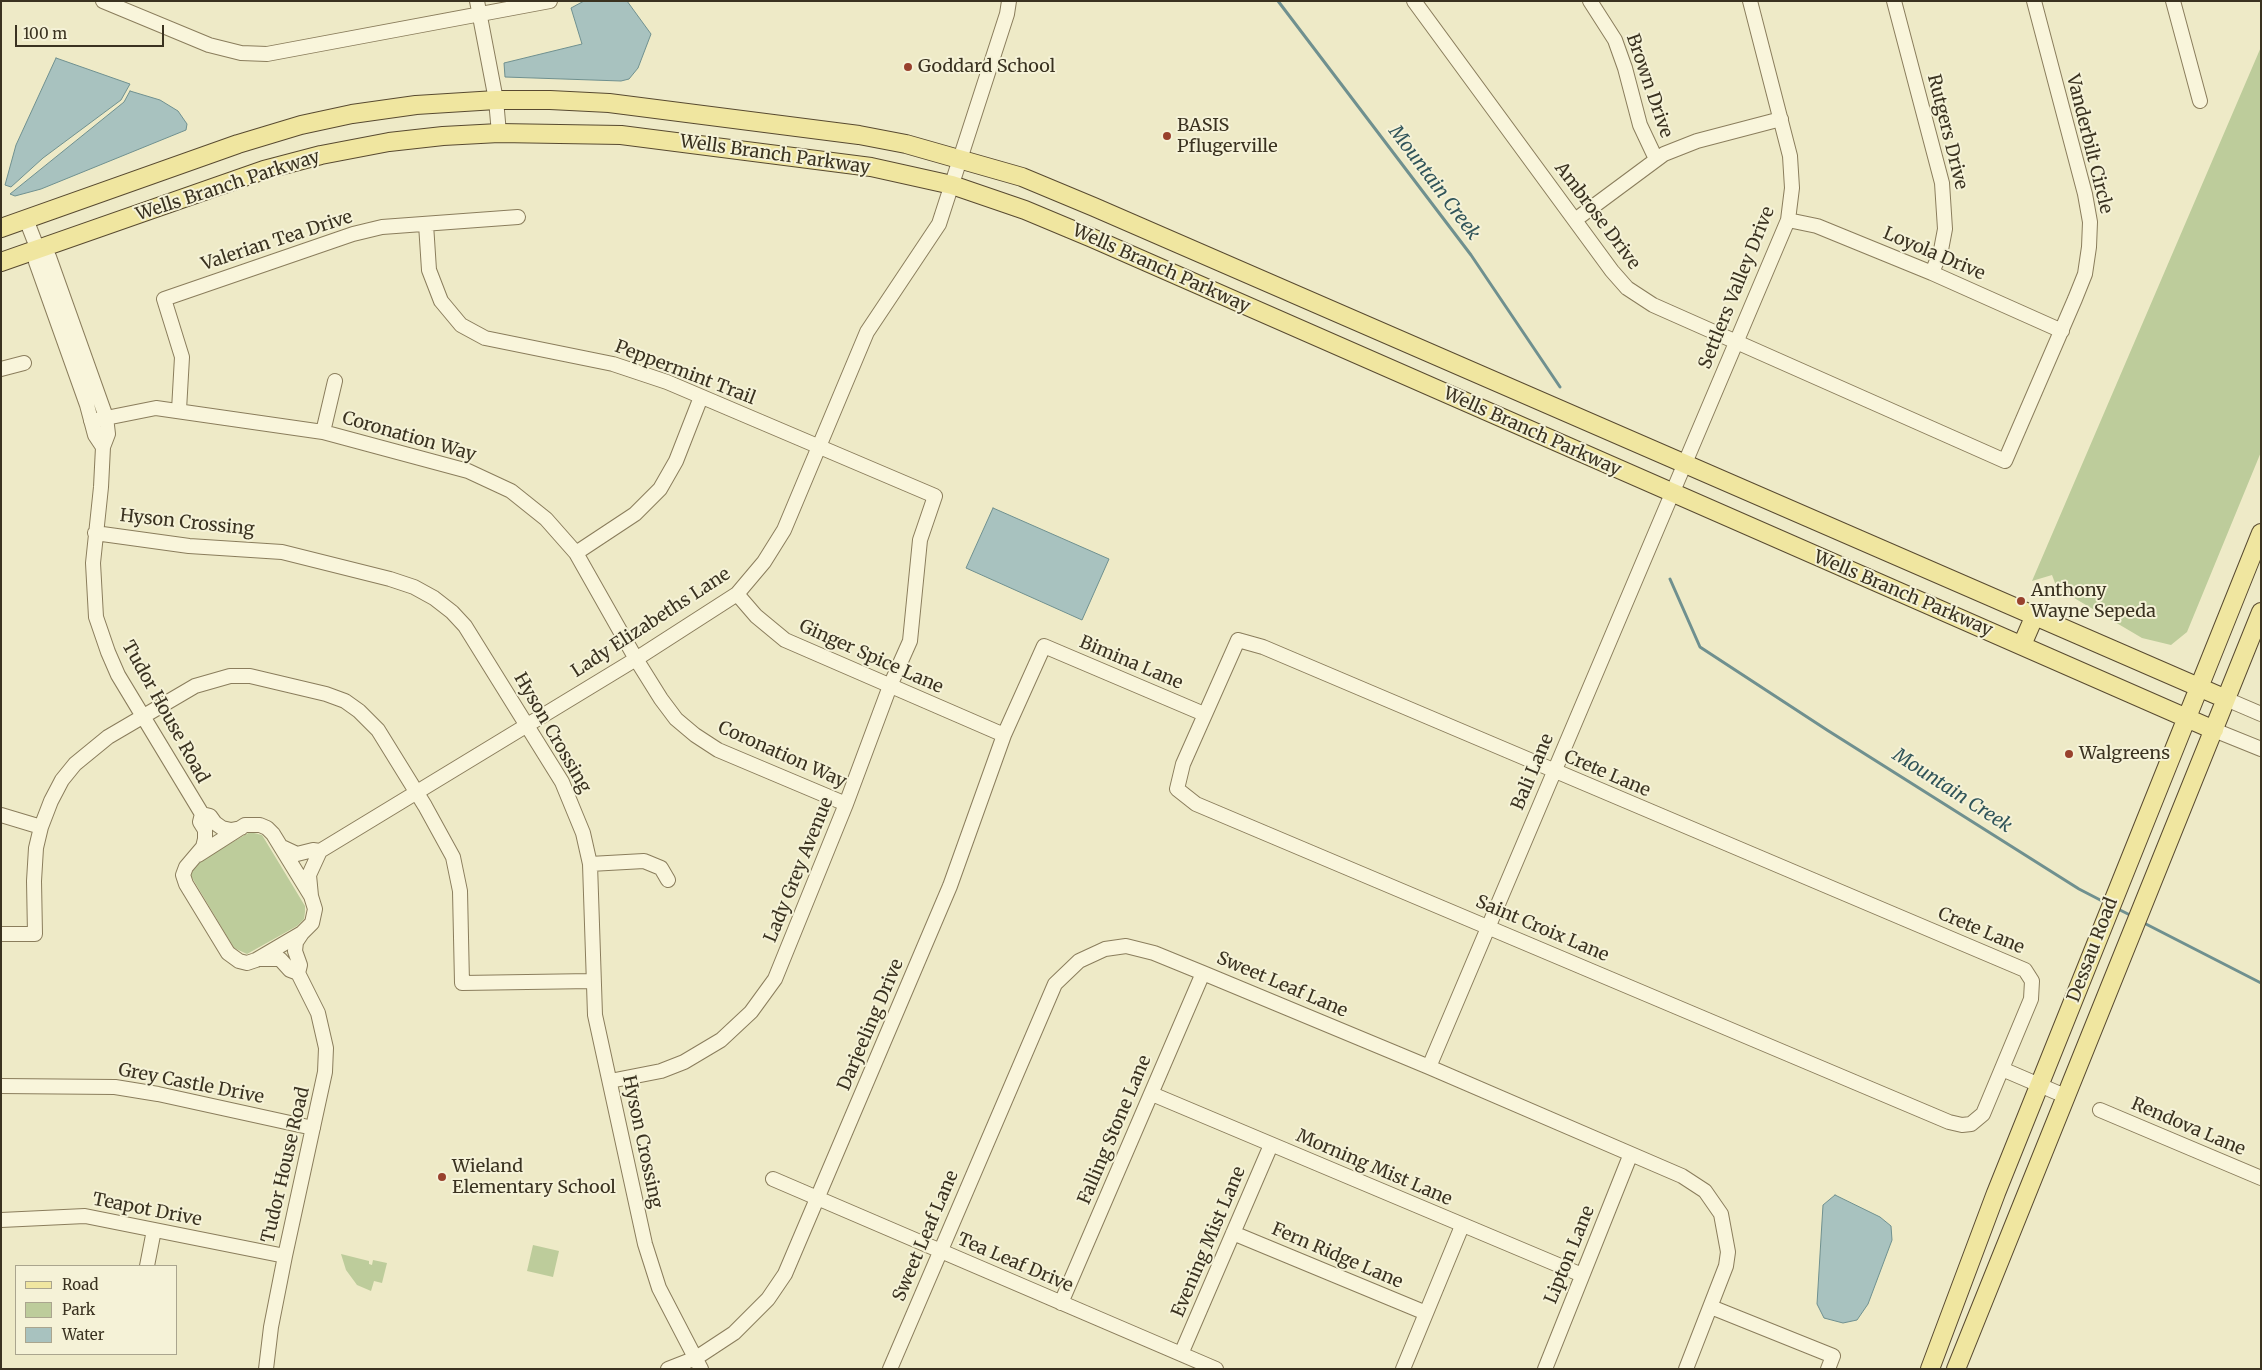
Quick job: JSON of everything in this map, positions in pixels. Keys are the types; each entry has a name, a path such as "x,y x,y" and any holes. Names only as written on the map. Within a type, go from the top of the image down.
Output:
{"main road":[{"name":"Wells Branch Parkway","path":"1,228 238,144 301,125 352,114 416,105 496,100 609,103 859,135 961,158 1022,177 2226,699"},
{"name":"Wells Branch Parkway","path":"1,262 214,187 321,155 390,142 499,133 621,135 871,168 952,186 1025,210 1092,238 2214,730"},
{"name":"Dessau Road","path":"1930,1369 1996,1193 2261,533"},
{"name":"Dessau Road","path":"1956,1369 2261,612"},
{"path":"2022,645 2035,615"}],"street":[{"path":"103,1 132,7 209,45 241,53 267,54 550,1"},
{"path":"477,1 496,100 499,133"},
{"name":"Lady Elizabeths Lane","path":"281,846 297,854 312,850 320,851 737,594 764,562 784,530 867,332 939,224 1007,14 1009,1"},
{"name":"Ambrose Drive","path":"1414,1 1612,271 1636,295 1653,305 2005,461"},
{"name":"Brown Drive","path":"1590,1 1615,40 1625,68 1640,125 1656,159"},
{"name":"Settlers Valley Drive","path":"1671,493 1788,220 1792,188 1790,156 1750,1"},
{"name":"Rutgers Drive","path":"1894,1 1942,183 1945,230 1941,250 1932,273"},
{"name":"Vanderbilt Circle","path":"2005,461 2062,331 2084,274 2090,222 2085,194 2034,1"},
{"path":"2173,1 2200,101"},
{"path":"1575,220 1656,159 1697,141 1781,119"},
{"name":"Valerian Tea Drive","path":"178,410 182,357 164,299 353,234 382,227 518,217"},
{"name":"Tudor House Road","path":"26,219 38,250 36,262 92,421 95,436 103,447"},
{"name":"Loyola Drive","path":"1788,220 1817,226 1932,273 2062,331"},
{"name":"Peppermint Trail","path":"426,224 429,270 441,300 461,325 485,338 613,364 701,397 935,496"},
{"name":"Tudor House Road","path":"38,250 49,257 106,418 108,434 103,447 102,480 93,563 96,617 115,668 202,814 210,816 222,828 232,830 242,828"},
{"path":"1,369 24,363"},
{"path":"323,432 334,381"},
{"path":"576,554 635,514 660,489 676,461 701,397"},
{"name":"Coronation Way","path":"92,421 156,408 323,432 468,471 511,491 546,519 576,554 636,658 661,699 676,719 695,735 718,750 846,804"},
{"name":"Bali Lane","path":"1429,1067 1671,493"},
{"name":"Lady Grey Avenue","path":"610,1081 661,1071 684,1062 722,1040 750,1012 775,978 846,804 890,686 910,641 920,540 935,496"},
{"name":"Hyson Crossing","path":"95,533 189,546 282,552 390,579 414,587 434,598 466,626 562,782 583,834 590,864 592,981 595,1015 645,1244 659,1288 698,1363"},
{"name":"Ginger Spice Lane","path":"737,594 756,616 785,640 1004,736"},
{"name":"Crete Lane","path":"1204,714 1238,640 1263,647 1553,772 2025,970 2032,981 2031,999 2002,1069"},
{"name":"Bimina Lane","path":"1044,646 1204,714"},
{"name":"Darjeeling Drive","path":"668,1369 698,1363 734,1334 768,1299 785,1274 950,886 1004,736 1044,646"},
{"path":"1,934 36,934 34,863 40,827 62,780 75,764 108,737 195,686 230,676 250,676 326,694 345,701 372,722 446,842 458,874 462,983 592,981"},
{"name":"Wells Branch Parkway","path":"2226,699 2261,714"},
{"name":"Saint Croix Lane","path":"1204,714 1183,764 1176,789 1196,804 1949,1122 1962,1125 1971,1124 1983,1114 2002,1069"},
{"name":"Wells Branch Parkway","path":"2214,730 2261,749"},
{"name":"Tudor House Road","path":"198,855 205,840 205,830 200,822 202,814"},
{"path":"1,815 40,827"},
{"name":"Tudor House Road","path":"266,1369 271,1326 284,1256 325,1072 326,1048 318,1013 298,973 300,965 295,951 296,942 315,916 311,896 281,846 267,828 250,824 189,860 183,875 186,884 233,959 247,963 259,959 302,933"},
{"path":"311,896 309,875 318,860 320,851"},
{"path":"590,864 644,861 661,868 668,880"},
{"name":"Sweet Leaf Lane","path":"890,1369 1055,984 1079,961 1105,949 1126,946 1154,953 1203,972 1429,1067 1630,1156 1682,1176 1705,1191 1721,1214 1725,1227 1728,1252 1726,1266 1686,1369"},
{"name":"Tudor House Road","path":"259,959 280,959 290,970 298,973"},
{"name":"Falling Stone Lane","path":"1061,1303 1203,972"},
{"path":"2002,1069 2065,1096"},
{"name":"Grey Castle Drive","path":"1,1086 115,1087 158,1094 312,1128"},
{"name":"Morning Mist Lane","path":"1152,1094 1582,1275"},
{"name":"Rendova Lane","path":"2100,1110 2261,1178"},
{"name":"Evening Mist Lane","path":"1181,1354 1271,1145"},
{"name":"Lipton Lane","path":"1545,1369 1630,1156"},
{"name":"Tea Leaf Drive","path":"772,1179 1216,1369"},
{"name":"Teapot Drive","path":"1,1220 86,1216 284,1256"},
{"path":"1402,1369 1462,1226"},
{"path":"147,1265 154,1230"},
{"name":"Fern Ridge Lane","path":"1233,1233 1426,1313"},
{"path":"1711,1307 1833,1356 1828,1369"}],"green space":[{"path":"2261,47 2261,452 2187,632 2171,645 2142,638 2064,592 2055,583 2052,575 2032,581"},
{"path":"250,832 262,835 305,906 305,912 304,919 297,926 247,954 234,948 191,876 191,872 200,861"},
{"path":"533,1245 559,1251 553,1277 527,1271"},
{"path":"341,1254 369,1261 369,1264 372,1265 373,1260 387,1263 382,1283 374,1281 371,1291 357,1285 346,1270"}],"water":[{"path":"584,1 627,1 651,34 638,68 629,79 621,81 505,77 504,63 582,44 571,8"},
{"path":"56,58 130,84 121,100 43,158 11,187 5,185 16,145"},
{"path":"130,91 160,100 178,111 187,124 186,130 41,189 15,196 10,194 124,102"},
{"path":"993,508 1109,559 1082,620 966,568"},
{"path":"1835,1195 1880,1217 1891,1226 1892,1240 1868,1304 1857,1320 1843,1323 1824,1318 1817,1304 1823,1205"}],"waterway":[{"name":"Mountain Creek","path":"1278,1 1471,255 1560,387"},
{"name":"Mountain Creek","path":"1670,579 1700,647 1827,730 2079,889 2106,903"},
{"name":"Mountain Creek","path":"2116,908 2132,916"},
{"name":"Mountain Creek","path":"2142,922 2261,983"}],"place":[{"name":"Goddard School","path":"908,67"},
{"name":"BASIS Pflugerville","path":"1167,136"},
{"name":"Anthony Wayne Sepeda","path":"2021,601"},
{"name":"Walgreens","path":"2069,754"},
{"name":"Wieland Elementary School","path":"442,1177"}]}
